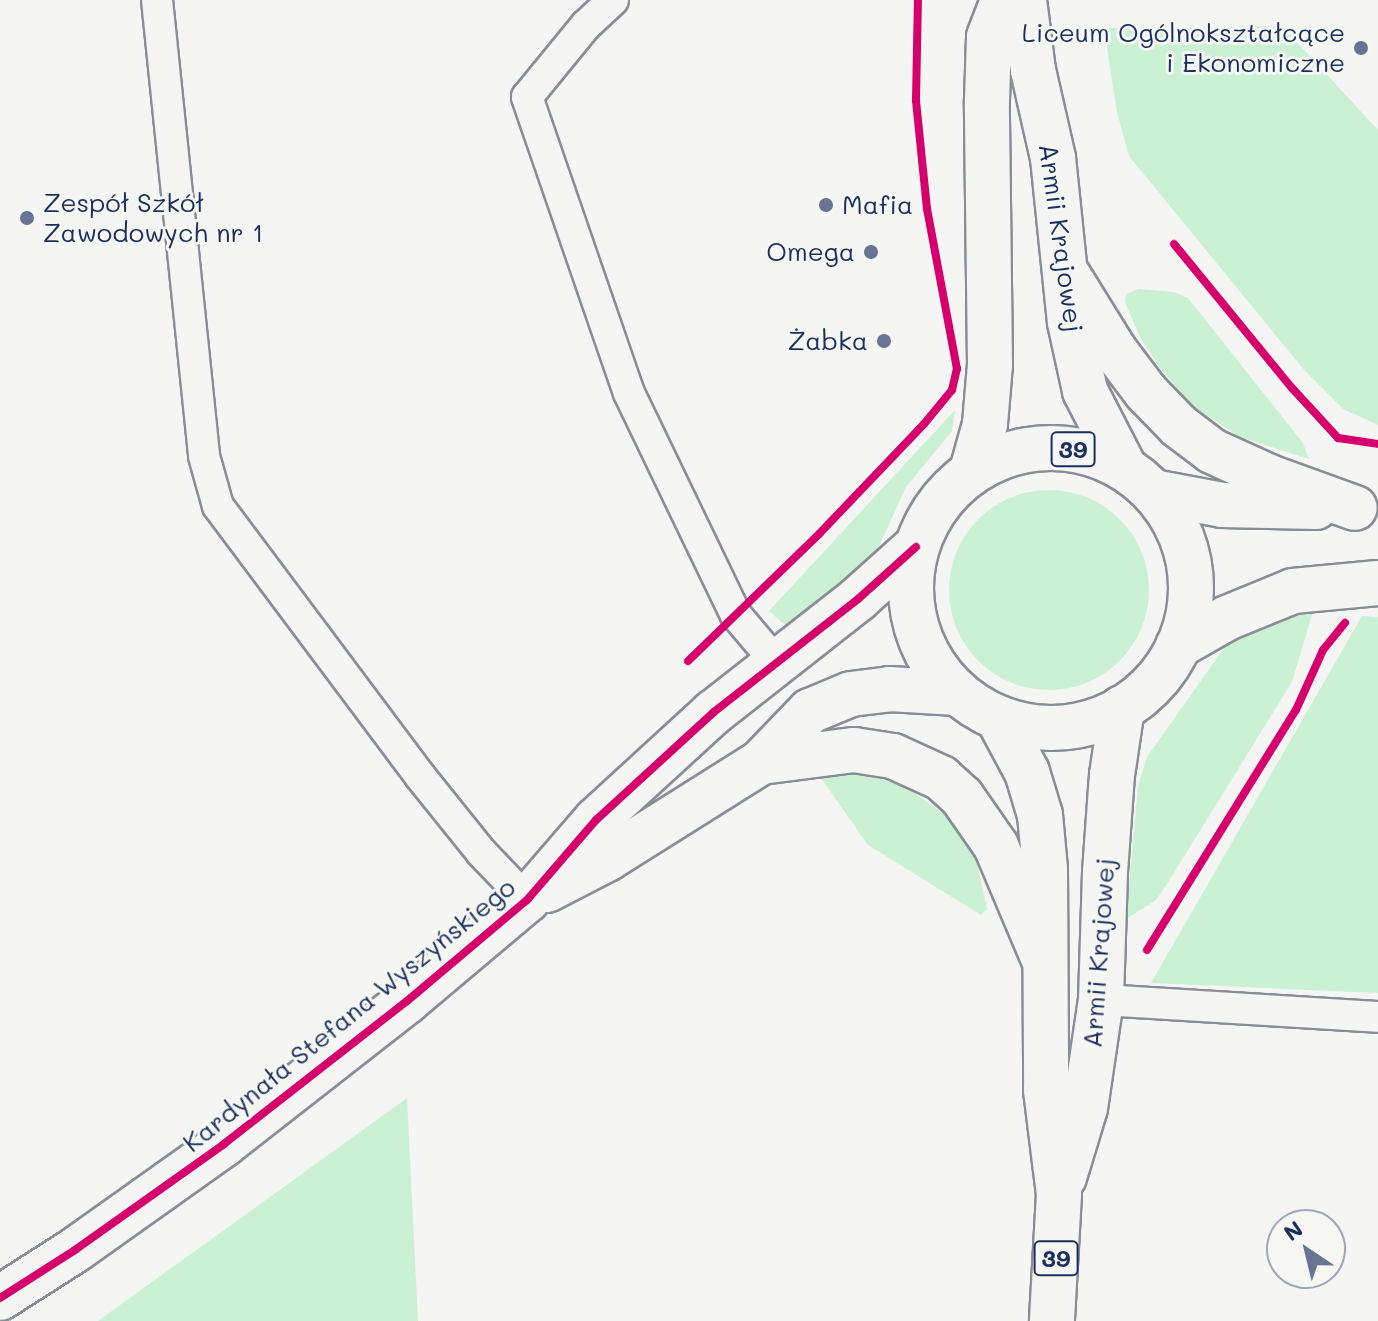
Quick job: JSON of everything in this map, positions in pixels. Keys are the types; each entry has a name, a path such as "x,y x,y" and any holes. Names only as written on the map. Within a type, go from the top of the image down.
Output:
{"main road":[{"name":"39","path":"972,471 985,424 990,364 989,37 1003,0"},
{"name":"Armii Krajowej","path":"1024,0 1033,70 1053,158 1070,322 1085,391 1139,480"},
{"path":"1066,272 1115,351 1146,392 1179,426 1212,451 1269,477 1367,509"},
{"name":"39","path":"1047,446 1087,451 1139,480 1173,519 1186,549 1191,582 1188,615 1178,646 1164,671 1145,692 1122,708 1092,721 1061,728 1028,727 998,718 957,693 932,663 915,626 910,586 916,547 938,505 972,471 1008,453 1047,446"},
{"path":"1139,480 1222,505 1367,509"},
{"name":"Kardynała Stefana Wyszyńskiego","path":"0,1298 75,1250 224,1144 407,1001 527,900 596,820 775,661 858,599 916,547"},
{"path":"1178,646 1227,618 1293,591 1378,583"},
{"name":"Kardynała Stefana Wyszyńskiego","path":"527,900 607,859 761,762 810,711 851,694 889,689 957,693"},
{"name":"Armii Krajowej","path":"1059,1194 1085,1108 1101,1000 1110,803 1122,708"},
{"name":"Armii Krajowej","path":"998,718 1027,772 1040,815 1045,869 1046,1090 1059,1194 1052,1321"},
{"path":"761,762 854,750 893,756 941,778 962,797 996,846 1043,957"}],"lane":[{"path":"157,0 204,456 218,506 420,776 481,852 527,900"},
{"path":"613,0 586,25 527,97 629,393 736,615 775,661"},
{"path":"1101,1000 1378,1017"}],"green space":[{"path":"1282,26 1378,130 1378,425 1343,409 1305,371 1129,156 1117,112 1104,28"},
{"path":"1138,289 1174,292 1188,298 1303,443 1309,459 1240,437 1194,407 1159,367 1140,337 1125,302 1126,294"},
{"path":"955,410 952,431 906,487 875,555 856,578 787,627 769,611"},
{"path":"1049,490 1087,498 1119,520 1141,552 1149,590 1141,628 1119,660 1087,682 1049,690 1011,682 979,660 957,628 949,590 957,552 979,520 1011,498"},
{"path":"1314,608 1292,682 1156,900 1126,919 1138,787 1147,757 1224,648 1253,625"},
{"path":"1362,616 1378,617 1378,993 1151,983"},
{"path":"871,776 904,786 952,819 975,855 987,909 981,915 868,845 821,778"},
{"path":"407,1098 418,1321 98,1321"}],"cycle path":[{"path":"688,661 819,534 924,424 952,390 957,369 927,209 916,100 918,0"},
{"path":"1174,244 1292,388 1338,438 1378,444"},
{"path":"0,1298 75,1250 224,1144 407,1001 527,900 596,820 714,712 858,599 916,547"},
{"path":"1147,950 1296,710 1323,650 1345,623"}],"place":[{"name":"Liceum Ogólnokształcące i Ekonomiczne","path":"1361,48"},
{"name":"Mafia","path":"826,205"},
{"name":"Zespół Szkół Zawodowych nr 1","path":"27,218"},
{"name":"Omega","path":"871,252"},
{"name":"Żabka","path":"884,341"}]}
